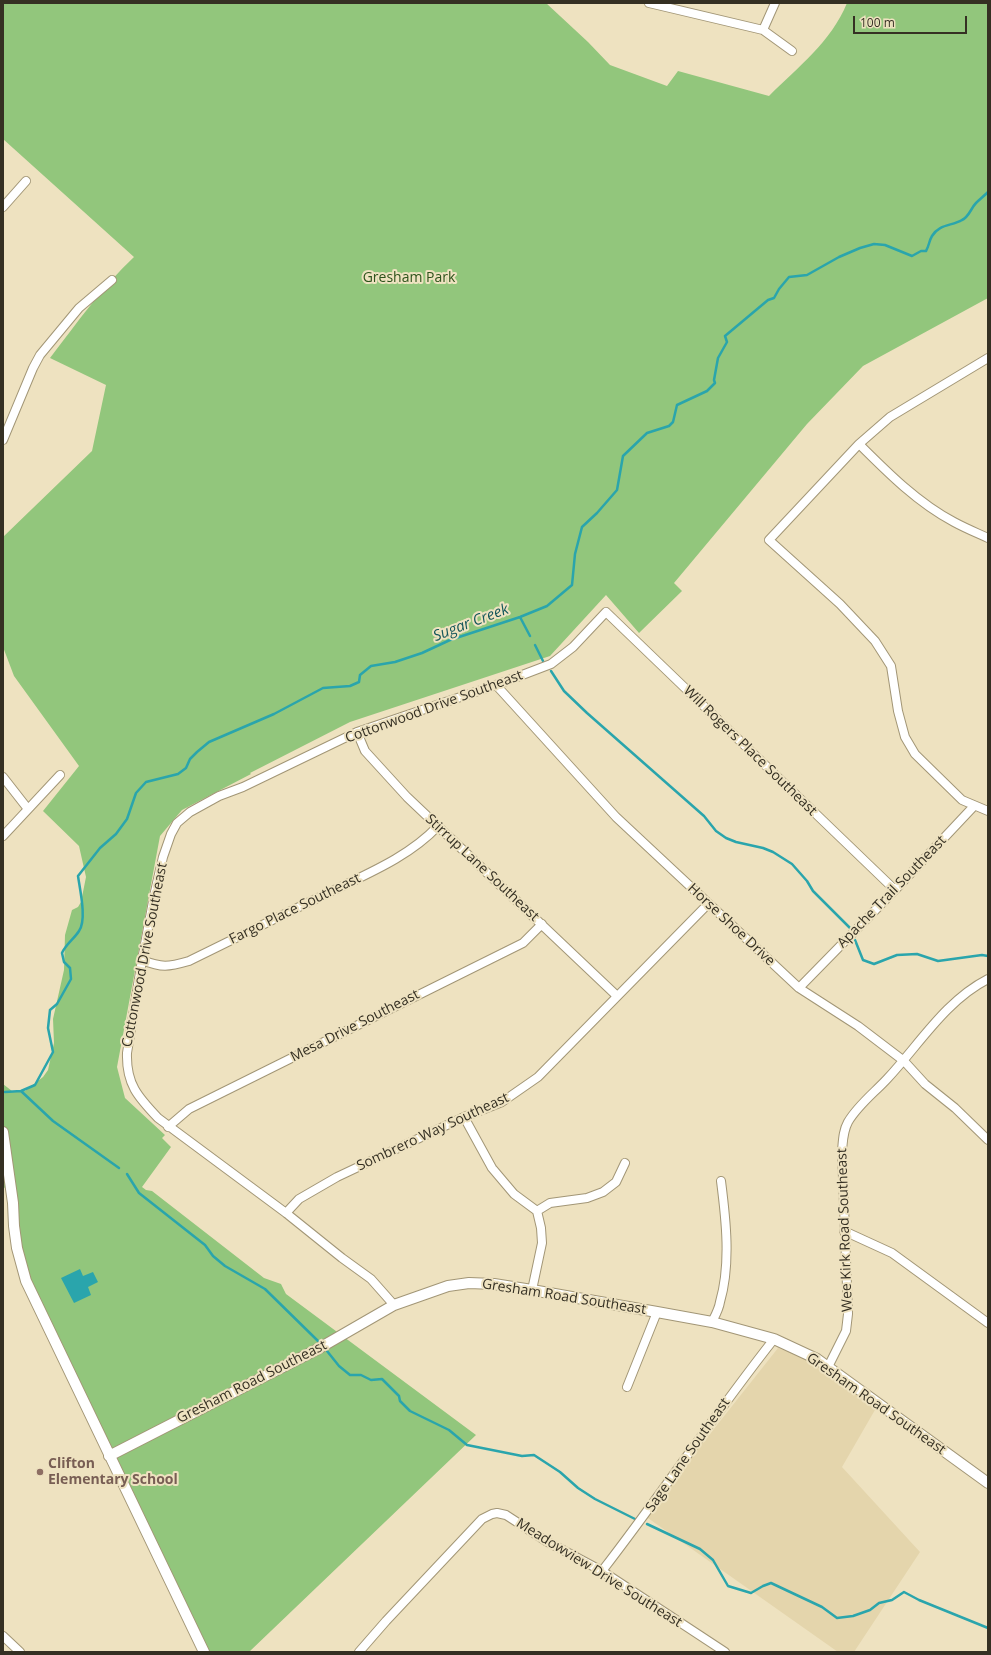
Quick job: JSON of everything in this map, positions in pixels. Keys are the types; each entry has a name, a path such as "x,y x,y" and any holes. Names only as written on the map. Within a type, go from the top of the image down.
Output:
{"street":[{"path":"649,3 763,30 792,51"},
{"path":"763,30 775,3"},
{"path":"3,207 26,181"},
{"path":"3,440 33,368 40,355 79,308 112,280"},
{"path":"988,358 896,414 859,444 769,540 840,604 875,641 891,666 898,711 905,737 914,754 962,800 988,811"},
{"path":"859,444 904,488 954,522 988,538"},
{"name":"Cottonwood Drive Southeast","path":"394,1306 371,1279 342,1258 286,1212 168,1127 140,1099 129,1079 126,1066 127,1053 142,960 163,857 171,834 177,823 190,812 219,796 243,787 357,732 496,685 552,664 574,647 606,612"},
{"name":"Will Rogers Place Southeast","path":"606,612 895,890"},
{"name":"Horse Shoe Drive","path":"496,685 616,817 708,904 799,988 858,1026 904,1061 925,1084 955,1108 988,1140"},
{"name":"Stirrup Lane Southeast","path":"357,732 365,751 407,797 617,996"},
{"path":"3,836 60,776"},
{"path":"3,777 28,809"},
{"name":"Apache Trail Southeast","path":"799,988 895,890 974,806"},
{"name":"Fargo Place Southeast","path":"142,960 161,966 174,965 188,961 372,871 420,843 438,826"},
{"name":"Sombrero Way Southeast","path":"286,1212 299,1199 337,1177 464,1117 502,1102 538,1078 708,904"},
{"name":"Mesa Drive Southeast","path":"168,1127 189,1109 523,943 542,924"},
{"name":"Wee Kirk Road Southeast","path":"828,1367 846,1331 848,1314 844,1231 843,1132 853,1113 904,1061 935,1022 975,986 988,980"},
{"path":"464,1117 492,1168 514,1194 537,1211 541,1228 542,1243 532,1290"},
{"path":"3,1132 13,1203 17,1248 26,1281 204,1652"},
{"path":"537,1211 550,1203 587,1198 603,1192 616,1182 625,1163"},
{"path":"712,1322 720,1302 726,1270 726,1217 721,1182"},
{"path":"844,1231 892,1253 988,1323"},
{"name":"Gresham Road Southeast","path":"109,1456 316,1350 394,1306 448,1286 468,1283 494,1284 532,1290 712,1322 774,1339 817,1359 988,1483"},
{"path":"627,1387 657,1312"},
{"name":"Sage Lane Southeast","path":"602,1571 641,1522 676,1470 737,1386 774,1339"},
{"name":"Meadowview Drive Southeast","path":"359,1652 386,1621 482,1519 497,1513 506,1515 546,1541 602,1571 725,1652"},
{"path":"3,1636 20,1652"}],"shaded area":[{"path":"778,1348 817,1362 879,1403 842,1467 920,1552 854,1652 838,1652 645,1516"}],"green space":[{"name":"Gresham Park","path":"3,3 546,3 588,42 610,65 667,86 678,71 769,96 823,42 840,17 847,3 988,3 988,298 863,366 807,424 674,583 682,591 639,633 606,595 550,656 350,722 250,773 251,774 182,810 160,836 117,1067 125,1098 165,1135 162,1138 171,1147 142,1187 146,1190 152,1191 264,1278 281,1284 286,1294 476,1435 249,1652 202,1652 21,1268 8,1187 3,1188 3,1084 12,1091 25,1091 43,1077 48,1070 54,1043 53,1019 64,970 65,935 72,910 78,907 81,902 86,877 79,846 43,811 79,766 14,676 3,647 3,537 92,451 106,385 50,358 100,293 134,257 3,139"}],"water":[{"path":"80,1269 83,1276 93,1272 98,1282 88,1287 91,1295 74,1303 61,1278"}],"waterway":[{"name":"Sugar Creek","path":"5,1092 21,1091 35,1085 53,1052 48,1028 50,1010 57,1004 71,979 70,968 64,962 62,953 79,931 82,920 83,912 78,876 100,848 116,834 127,819 136,793 146,782 178,774 186,768 190,759 209,742 274,714 323,688 350,686 359,682 360,675 371,666 395,662 422,653 450,640 520,617 547,606 572,585 575,554 582,527 597,513 617,490 623,456 647,433 669,426 673,422 677,405 707,391 715,383 714,380 718,358 727,342 725,336 768,300 774,298 789,277 807,275 839,257 874,244 885,245 912,256 921,251 926,251 931,238 938,229 964,219 976,203 988,192"},
{"path":"520,617 530,636"},
{"path":"535,645 543,661"},
{"path":"551,671 564,691 704,816 716,831 726,838 736,842 763,848 773,852 792,864 807,881 813,891 850,928"},
{"path":"855,940 863,960 874,964 897,955 917,954 938,961 982,955 988,956"},
{"path":"21,1091 53,1121 119,1168"},
{"path":"127,1174 139,1193 205,1245 213,1256 225,1266 265,1289 318,1341"},
{"path":"327,1351 339,1366 350,1375 361,1375 371,1380 382,1379 399,1396 400,1401 410,1411 449,1430 467,1445 522,1456 534,1455 560,1472 578,1488 595,1499 635,1519"},
{"path":"647,1524 700,1549 713,1560 728,1586 751,1593 771,1583 822,1607 837,1618 853,1616 870,1610 879,1603 892,1600 904,1592 919,1600 988,1628"}],"place":[{"name":"Clifton Elementary School","path":"40,1472"}]}
